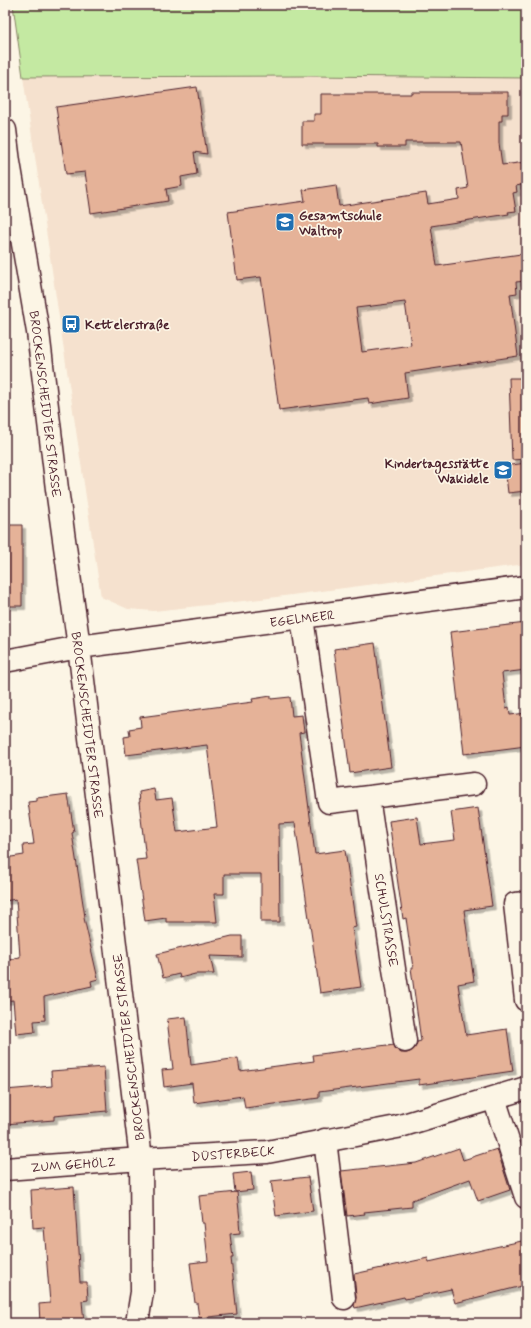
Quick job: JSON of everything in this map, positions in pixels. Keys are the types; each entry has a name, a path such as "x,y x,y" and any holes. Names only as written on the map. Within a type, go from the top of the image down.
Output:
{"street":[{"name":"BROCKENSCHEIDTER STRASSE","path":"5,130 7,162 38,332 57,489 79,647 141,1159 142,1292 137,1323"},
{"name":"EGELMEER","path":"79,647 526,587"},
{"path":"302,618 329,802 474,784"},
{"path":"5,661 79,647"},
{"name":"SCHULSTRASSE","path":"368,798 405,1041"},
{"path":"526,903 515,904 526,1000"},
{"name":"DÜSTERBECK","path":"141,1159 267,1152 397,1127 526,1088"},
{"path":"494,1098 526,1197"},
{"path":"325,1140 344,1298"},
{"name":"ZUM GEHÖLZ","path":"5,1169 141,1159"}],"shaded area":[{"name":"Gesamtschule Waltrop","path":"307,76 526,78 526,564 261,599 154,611 128,609 101,597 23,77"}],"green space":[{"path":"13,5 526,5 526,78 307,76 23,77"}],"building":[{"path":"197,87 207,154 194,152 197,174 181,177 182,186 166,189 168,201 91,213 85,172 66,174 56,107"},
{"path":"411,92 508,92 508,114 502,114 502,121 499,121 499,143 502,165 526,162 526,184 516,186 517,192 513,193 516,211 508,212 509,214 431,226 437,266 521,254 522,258 526,257 526,281 516,282 517,293 510,294 518,356 405,373 408,398 369,404 368,398 279,410 261,277 237,280 228,212 305,201 303,190 336,185 339,206 426,193 428,204 459,199 458,190 468,188 461,142 405,142 405,147 378,147 378,144 302,144 302,121 314,121 314,114 321,114 321,94 411,94","holes":["405,302 411,345 362,352 356,308"]},
{"path":"509,378 526,378 526,459 512,460"},
{"path":"526,463 526,491 508,493 505,466"},
{"path":"5,525 22,525 22,606 5,606"},
{"path":"526,623 526,670 502,673 506,708 509,707 510,715 526,713 526,746 464,754 450,632"},
{"path":"375,643 391,767 350,773 334,649"},
{"path":"271,696 271,699 290,697 292,716 302,715 304,732 299,733 315,854 345,850 356,927 352,928 361,987 320,993 295,823 279,824 280,922 261,922 261,874 224,874 224,894 214,894 217,922 166,922 166,918 145,921 136,860 146,859 139,792 154,789 156,800 172,798 177,832 217,827 207,745 126,755 124,737 130,736 129,729 141,727 140,717 253,702 252,699"},
{"path":"68,794 84,918 98,979 91,981 92,986 44,997 45,1020 34,1021 35,1032 16,1034 13,1000 5,1001 5,960 20,957 16,899 5,901 5,858 24,855 23,845 34,844 28,802 37,801 37,798"},
{"path":"478,808 492,906 464,910 474,981 458,984 466,1035 507,1029 513,1071 419,1085 419,1079 319,1092 319,1098 245,1108 243,1096 194,1103 192,1083 164,1087 162,1070 173,1069 167,1019 186,1017 191,1065 238,1058 240,1071 314,1061 313,1055 387,1045 394,1045 401,1053 407,1053 413,1050 417,1042 421,1041 406,918 403,919 389,821 417,817 421,844 455,840 451,812"},
{"path":"232,936 242,936 242,957 210,956 214,974 195,974 180,978 179,974 163,978 157,954"},
{"path":"104,1067 107,1111 54,1116 54,1120 5,1124 5,1090 52,1086 51,1071"},
{"path":"459,1148 463,1160 497,1149 510,1190 478,1201 470,1179 412,1200 412,1207 364,1212 365,1214 347,1216 341,1171 416,1163"},
{"path":"251,1172 253,1190 235,1192 233,1174"},
{"path":"308,1177 313,1211 276,1216 271,1181"},
{"path":"74,1187 80,1282 87,1282 88,1300 82,1301 84,1323 40,1323 39,1304 50,1303 44,1227 33,1228 31,1190"},
{"path":"237,1192 240,1233 230,1234 237,1314 199,1318 197,1303 195,1303 190,1263 208,1261 204,1223 202,1223 199,1196"},
{"path":"526,1240 526,1285 455,1303 451,1289 405,1299 404,1297 355,1308 354,1305 356,1297 354,1274 428,1258 429,1262"}],"place":[{"name":"Gesamtschule Waltrop","path":"285,222"},
{"name":"Kettelerstraße","path":"71,324"},
{"name":"Kindertagesstätte Wakidele","path":"503,470"}]}
